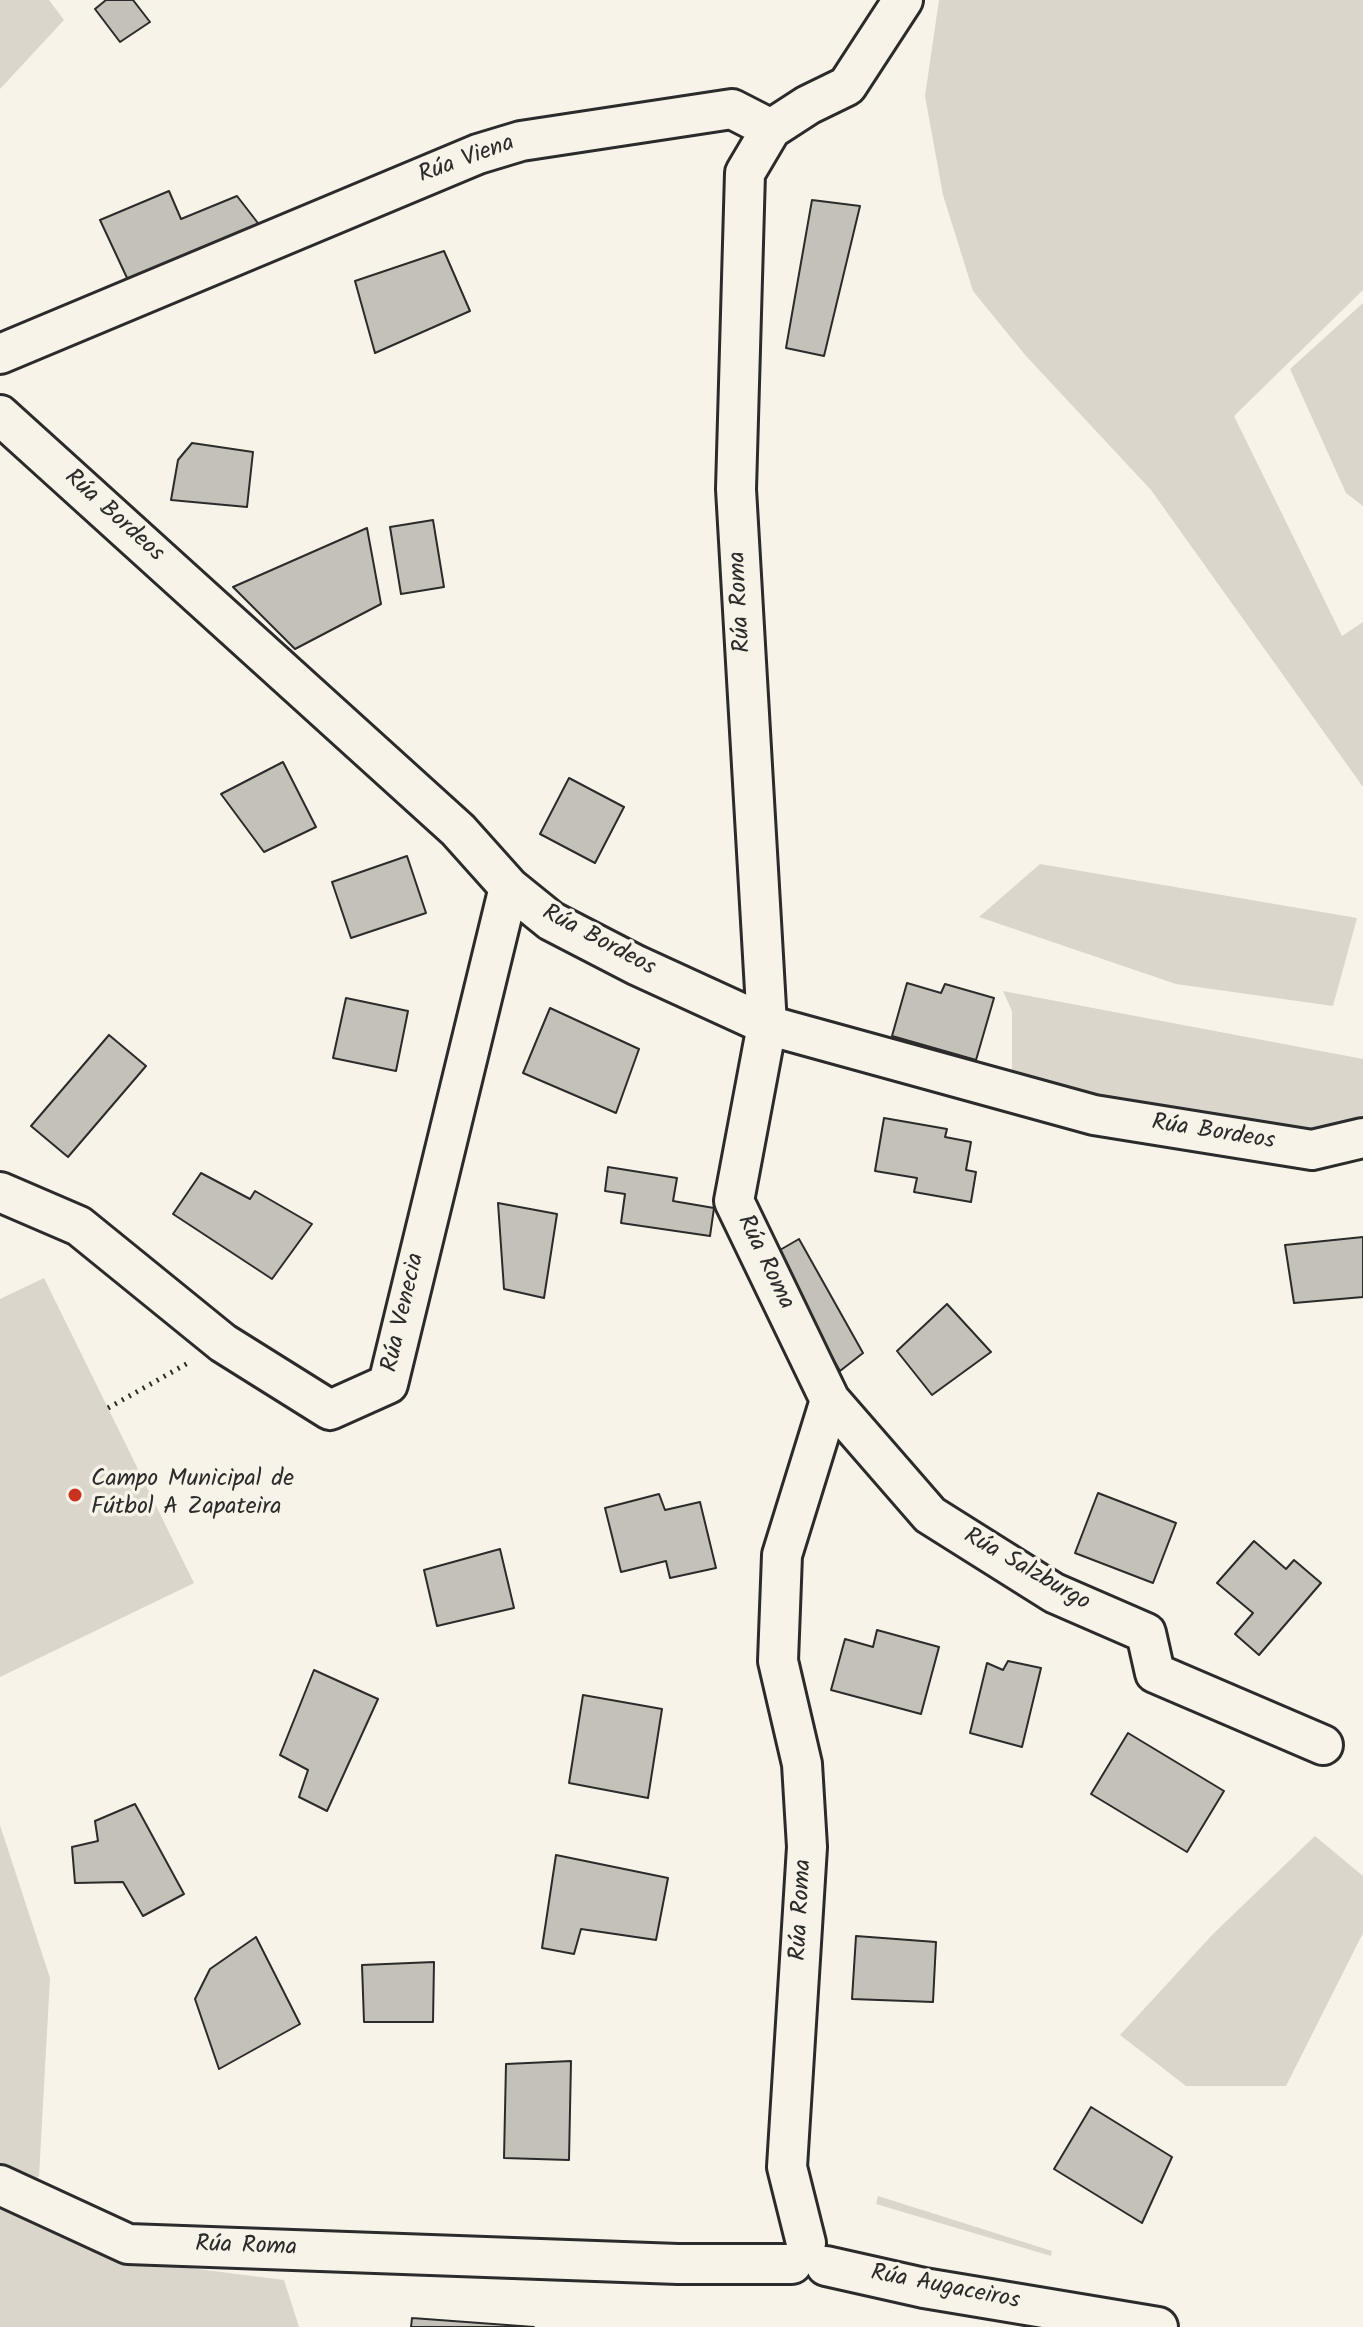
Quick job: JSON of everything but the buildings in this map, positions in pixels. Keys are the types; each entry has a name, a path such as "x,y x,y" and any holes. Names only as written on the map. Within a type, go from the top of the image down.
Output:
{"street":[{"path":"771,129 808,105 847,86 903,0"},
{"name":"Rúa Viena","path":"0,354 478,154 521,141 732,109 771,129"},
{"name":"Rúa Roma","path":"0,2185 128,2244 678,2264 808,2258 787,2167 807,1847 802,1764 778,1661 782,1555 830,1400 734,1201 767,1025 736,489 745,173 771,129"},
{"name":"Rúa Bordeos","path":"0,415 458,830 509,887 551,921 636,965 767,1025 1094,1115 1312,1150 1363,1138"},
{"name":"Rúa Venecia","path":"0,1192 79,1226 223,1343 330,1410 388,1384 509,887"},
{"name":"Rúa Salzburgo","path":"830,1400 930,1515 1054,1593 1146,1633 1155,1673 1323,1745"},
{"name":"Rúa Augaceiros","path":"808,2258 924,2288 1158,2327"}],"path":[{"path":"108,1408 223,1343"}],"shaded area":[{"path":"0,0 49,0 64,20 0,89"},
{"path":"939,0 1363,0 1363,290 1234,416 1342,636 1363,622 1363,787 1151,490 1026,356 973,291 943,195 925,96"},
{"path":"1363,303 1363,506 1346,493 1290,369"},
{"path":"1040,864 1357,918 1333,1006 1176,984 979,917"},
{"path":"1003,991 1363,1059 1363,1119 1314,1134 1012,1079 1012,1011"},
{"name":"Campo Municipal de Fútbol A Zapateira","path":"44,1278 194,1583 0,1677 0,1299"},
{"path":"0,1825 50,1978 39,2176 30,2185 174,2266 284,2280 299,2327 0,2327"},
{"path":"1315,1836 1363,1876 1363,1933 1286,2086 1186,2086 1120,2035 1213,1934"},
{"path":"878,2196 1052,2251 1051,2256 876,2204"}],"place":[{"name":"Campo Municipal de Fútbol A Zapateira","path":"75,1495"}]}
